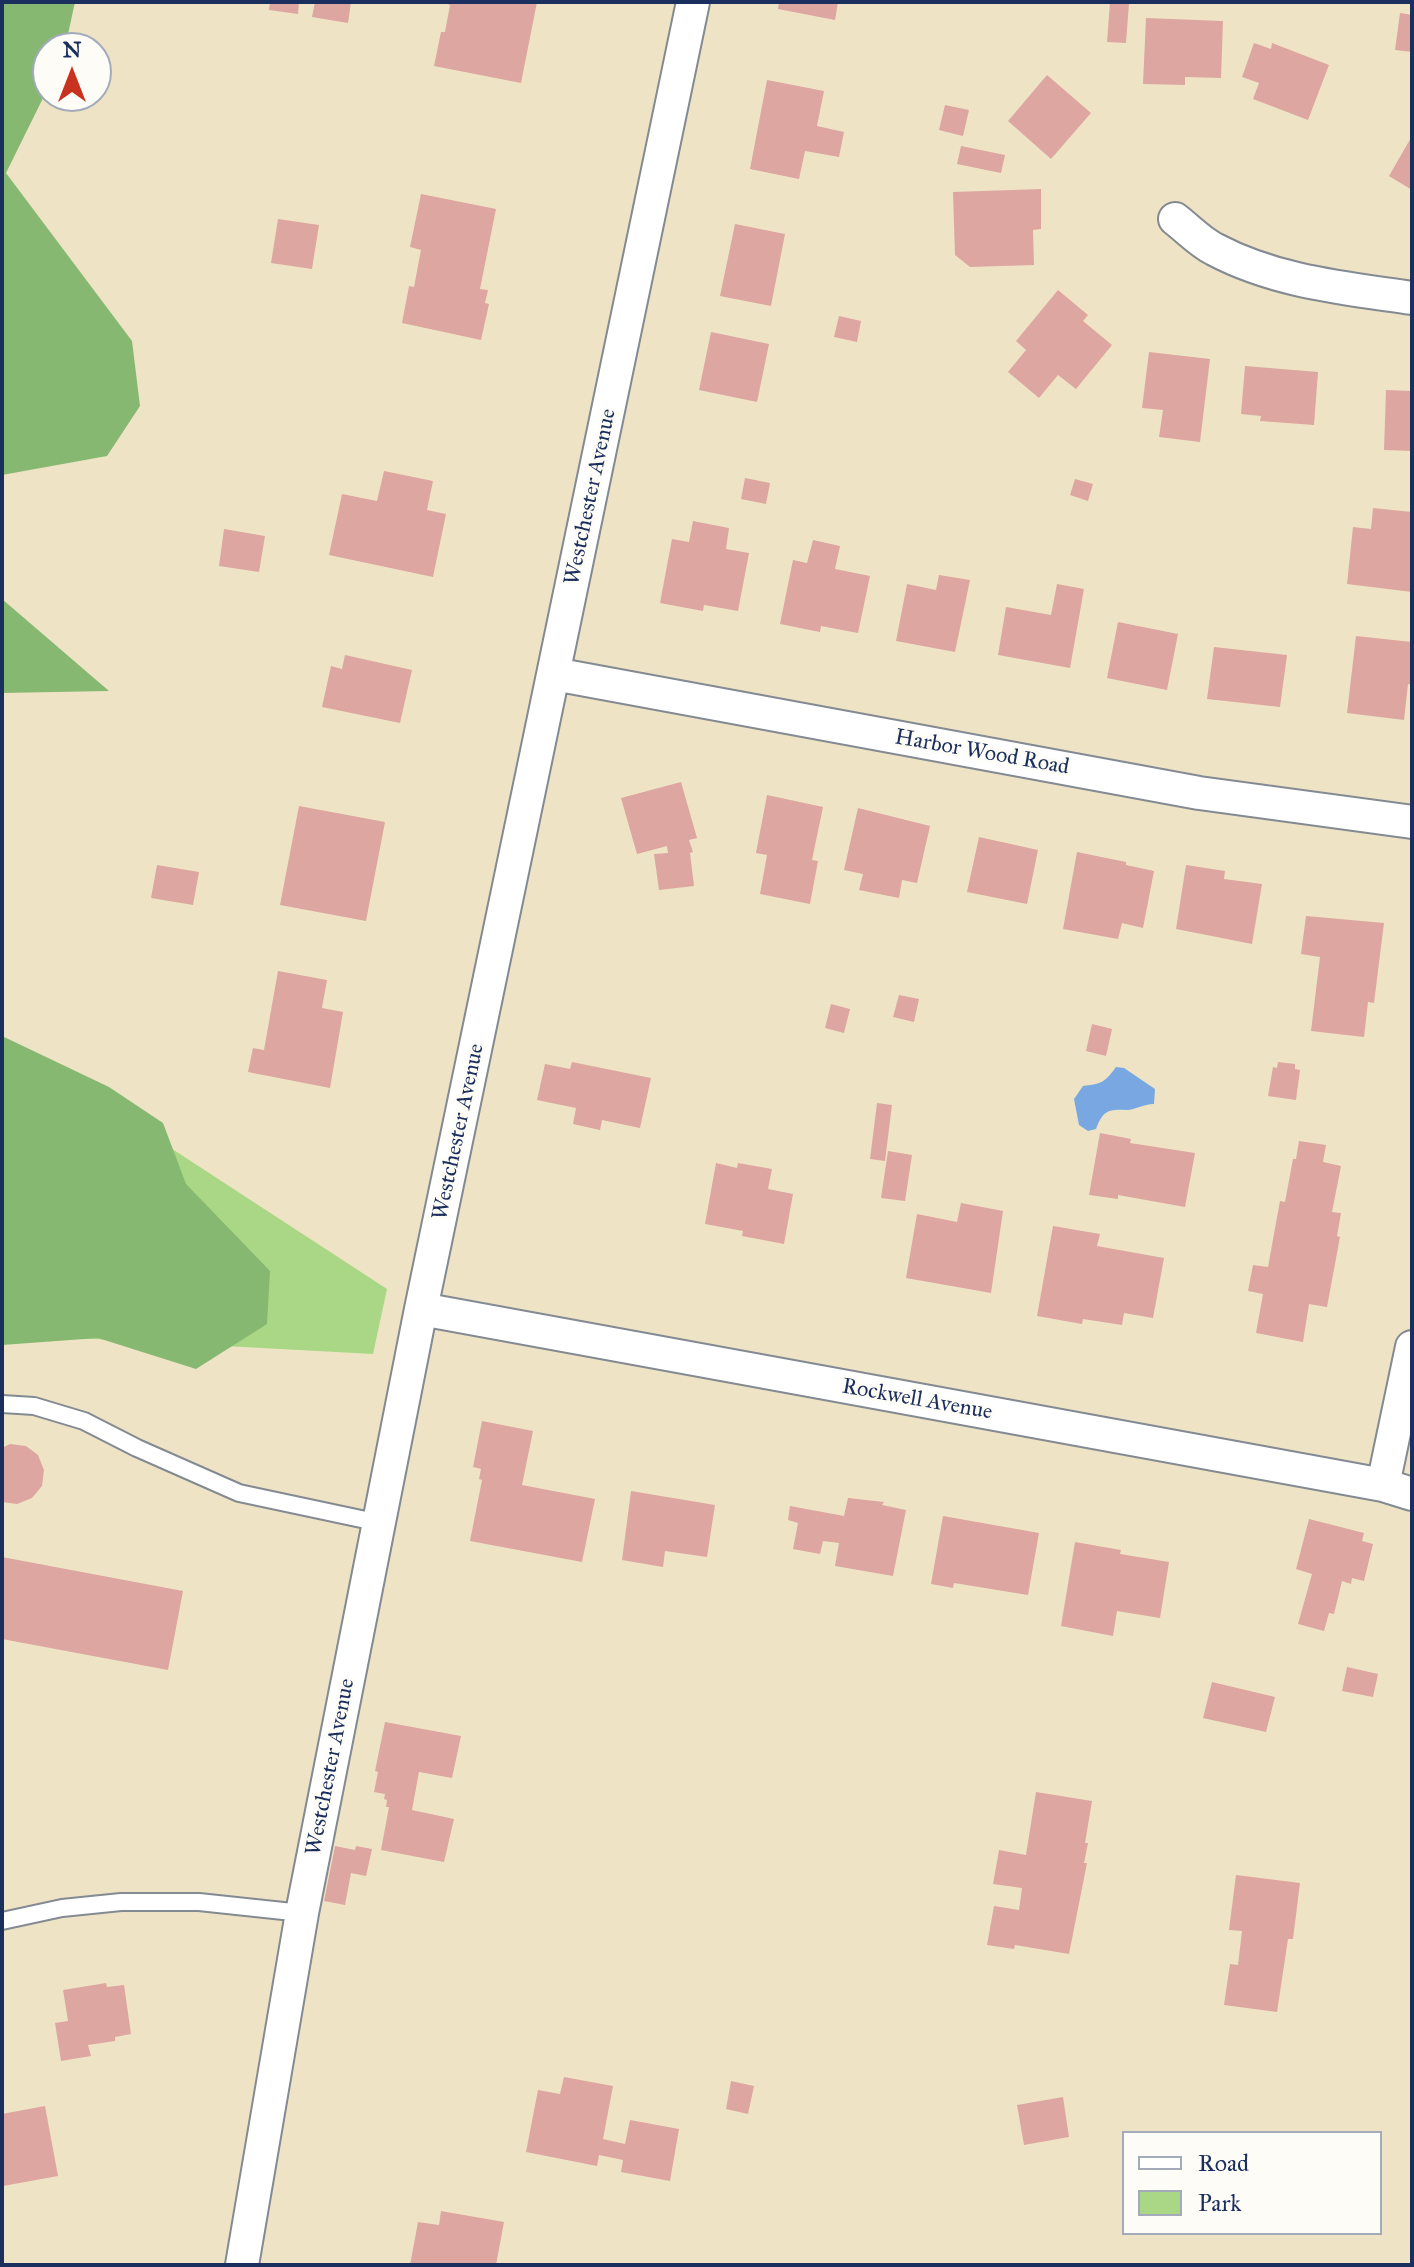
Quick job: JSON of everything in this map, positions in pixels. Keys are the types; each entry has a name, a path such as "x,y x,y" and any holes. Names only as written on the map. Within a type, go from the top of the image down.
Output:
{"street":[{"name":"Westchester Avenue","path":"242,2265 302,1913 421,1309 693,2"},
{"path":"1175,219 1211,248 1261,270 1314,284 1412,298"},
{"name":"Harbor Wood Road","path":"554,674 1199,793 1412,822"},
{"name":"Rockwell Avenue","path":"421,1309 1397,1489"},
{"path":"1397,1489 1412,1347"}],"lane":[{"path":"2,1404 34,1406 84,1421 239,1493 380,1523"},
{"path":"2,1921 62,1908 121,1902 199,1902 302,1913"}],"green space":[{"path":"2,2 75,2 68,32 32,32 32,112 36,112 6,173 132,341 140,406 107,456 2,475"},
{"path":"2,599 109,691 2,693"},
{"path":"2,1036 109,1087 163,1123 186,1184 270,1271 267,1324 196,1369 98,1338 2,1345"},
{"path":"2,1038 387,1289 373,1354 2,1334"}],"water":[{"path":"1116,1067 1124,1068 1155,1089 1154,1104 1107,1112 1096,1129 1088,1131 1079,1125 1074,1099 1083,1086 1102,1081"}],"building":[{"path":"270,2 299,2 298,14 269,10"},
{"path":"315,2 351,2 348,23 312,17"},
{"path":"441,2 537,2 521,83 434,66 450,5"},
{"path":"779,2 838,2 835,20 778,9"},
{"path":"1110,2 1129,3 1126,43 1107,42"},
{"path":"1400,13 1412,15 1412,52 1395,50"},
{"path":"1146,18 1223,21 1221,78 1185,77 1185,85 1143,84"},
{"path":"1254,43 1271,49 1272,43 1329,65 1308,120 1253,99 1259,83 1242,77"},
{"path":"1047,75 1091,113 1051,159 1008,121"},
{"path":"767,80 824,91 817,126 844,132 839,157 805,151 799,179 750,169"},
{"path":"945,105 969,110 963,136 939,130"},
{"path":"1412,136 1412,190 1389,176"},
{"path":"961,146 1005,155 1001,173 957,164"},
{"path":"1041,189 1041,229 1033,230 1034,265 970,267 955,255 953,192"},
{"path":"421,194 496,209 480,289 488,290 485,303 489,304 481,340 402,323 409,286 414,287 421,250 410,247"},
{"path":"278,219 319,225 312,269 271,263"},
{"path":"735,224 785,234 771,306 720,296"},
{"path":"1058,290 1088,315 1083,321 1112,345 1076,389 1058,375 1039,398 1008,372 1026,350 1016,341"},
{"path":"839,316 861,321 857,342 834,337"},
{"path":"711,332 769,344 757,402 699,390"},
{"path":"1149,352 1210,359 1200,442 1159,437 1163,410 1142,408"},
{"path":"1245,366 1318,372 1314,425 1260,421 1261,416 1241,414"},
{"path":"1386,390 1412,391 1412,451 1384,450"},
{"path":"384,471 433,481 427,510 446,514 433,577 329,555 342,494 377,501"},
{"path":"745,478 770,483 766,504 741,499"},
{"path":"1075,479 1093,484 1088,501 1070,495"},
{"path":"1373,508 1412,512 1412,592 1347,584 1353,527 1371,529"},
{"path":"693,521 729,528 726,549 749,553 738,611 704,605 703,611 660,603 672,539 689,542"},
{"path":"224,529 265,536 259,572 219,566"},
{"path":"813,540 840,546 835,569 870,576 858,633 821,626 820,632 780,624 793,560 807,563"},
{"path":"939,575 970,580 955,652 896,641 907,584 936,590"},
{"path":"1057,584 1084,589 1070,668 998,655 1006,607 1051,615"},
{"path":"1118,622 1178,634 1167,690 1107,678"},
{"path":"1356,636 1412,642 1412,685 1408,684 1404,720 1347,713"},
{"path":"1214,647 1287,655 1280,707 1207,699"},
{"path":"345,655 412,670 400,723 322,707 331,666 342,669"},
{"path":"681,782 697,838 689,840 693,852 690,853 694,886 659,890 654,854 668,853 667,846 637,854 621,798"},
{"path":"767,795 823,807 812,860 818,861 810,904 760,894 767,855 756,853"},
{"path":"299,806 385,822 366,921 280,905"},
{"path":"858,808 930,826 917,883 902,880 899,898 859,890 863,874 844,870"},
{"path":"979,837 1038,850 1027,904 967,892"},
{"path":"1077,852 1154,871 1143,928 1122,923 1118,939 1063,929"},
{"path":"157,865 199,872 193,905 151,898"},
{"path":"1186,865 1225,871 1224,879 1262,884 1252,944 1176,929"},
{"path":"1306,916 1384,923 1374,1003 1368,1002 1364,1037 1311,1031 1320,957 1301,954"},
{"path":"278,971 327,980 322,1008 343,1012 330,1088 248,1072 253,1048 264,1050"},
{"path":"899,995 919,999 914,1022 893,1017"},
{"path":"831,1004 850,1009 844,1033 825,1028"},
{"path":"1092,1024 1112,1029 1106,1056 1086,1051"},
{"path":"572,1062 651,1078 640,1128 602,1120 600,1130 573,1124 576,1108 537,1100 545,1064 570,1069"},
{"path":"1278,1062 1295,1064 1295,1069 1300,1070 1296,1100 1268,1096 1273,1067 1277,1068"},
{"path":"877,1103 892,1105 885,1161 870,1159"},
{"path":"1100,1133 1131,1139 1130,1143 1195,1153 1185,1207 1118,1195 1118,1199 1089,1195"},
{"path":"1299,1141 1326,1145 1323,1162 1341,1166 1332,1212 1341,1213 1337,1236 1340,1237 1327,1307 1309,1304 1303,1342 1256,1333 1263,1294 1248,1291 1253,1265 1268,1267 1280,1201 1285,1202"},
{"path":"888,1151 912,1155 905,1201 881,1198"},
{"path":"716,1163 737,1168 738,1163 772,1169 768,1189 793,1194 784,1244 742,1236 743,1231 705,1224"},
{"path":"961,1203 1003,1211 991,1293 906,1278 917,1214 957,1222"},
{"path":"1053,1226 1100,1234 1097,1246 1164,1258 1153,1318 1124,1313 1122,1325 1083,1319 1082,1324 1037,1316"},
{"path":"482,1421 533,1431 522,1485 595,1499 582,1562 470,1541 482,1480 479,1479 481,1469 473,1467"},
{"path":"10,1444 26,1446 38,1455 44,1470 42,1486 32,1498 17,1504 2,1502 2,1448"},
{"path":"631,1491 715,1505 707,1557 665,1551 663,1567 622,1560"},
{"path":"848,1498 884,1502 882,1505 906,1510 893,1576 835,1566 839,1543 823,1541 820,1554 793,1549 798,1523 788,1520 790,1506 844,1516"},
{"path":"943,1516 1039,1533 1028,1595 954,1583 953,1588 931,1584"},
{"path":"1309,1519 1364,1533 1362,1541 1373,1544 1364,1581 1352,1578 1351,1584 1342,1581 1334,1614 1329,1613 1324,1631 1298,1624 1312,1574 1296,1569"},
{"path":"1075,1542 1169,1562 1160,1618 1117,1611 1113,1636 1061,1626"},
{"path":"2,1557 183,1591 168,1670 2,1639"},
{"path":"1347,1667 1378,1674 1373,1697 1342,1691"},
{"path":"1212,1682 1275,1697 1266,1732 1203,1718"},
{"path":"385,1722 461,1736 452,1778 419,1772 412,1810 454,1819 444,1862 381,1850 389,1807 386,1807 385,1794 374,1792"},
{"path":"1036,1792 1092,1801 1085,1843 1088,1843 1084,1863 1087,1863 1069,1954 1015,1945 1014,1949 987,1945 994,1906 1019,1910 1022,1888 993,1884 999,1850 1026,1855"},
{"path":"335,1846 372,1849 366,1876 351,1873 345,1905 324,1901"},
{"path":"1236,1875 1300,1883 1293,1939 1288,1939 1277,2012 1224,2005 1230,1964 1238,1965 1242,1931 1229,1930"},
{"path":"106,1983 107,1987 124,1985 131,2034 115,2037 115,2041 88,2045 91,2056 61,2061 55,2023 68,2021 63,1990"},
{"path":"564,2077 613,2086 603,2139 625,2144 630,2120 679,2129 670,2181 621,2172 623,2160 599,2155 597,2166 526,2152 538,2090 560,2094"},
{"path":"731,2081 754,2086 748,2114 726,2109"},
{"path":"1063,2097 1069,2137 1024,2145 1017,2105"},
{"path":"45,2106 58,2176 3,2186 2,2114"},
{"path":"441,2211 504,2222 496,2265 410,2265 418,2222 439,2225"}]}
